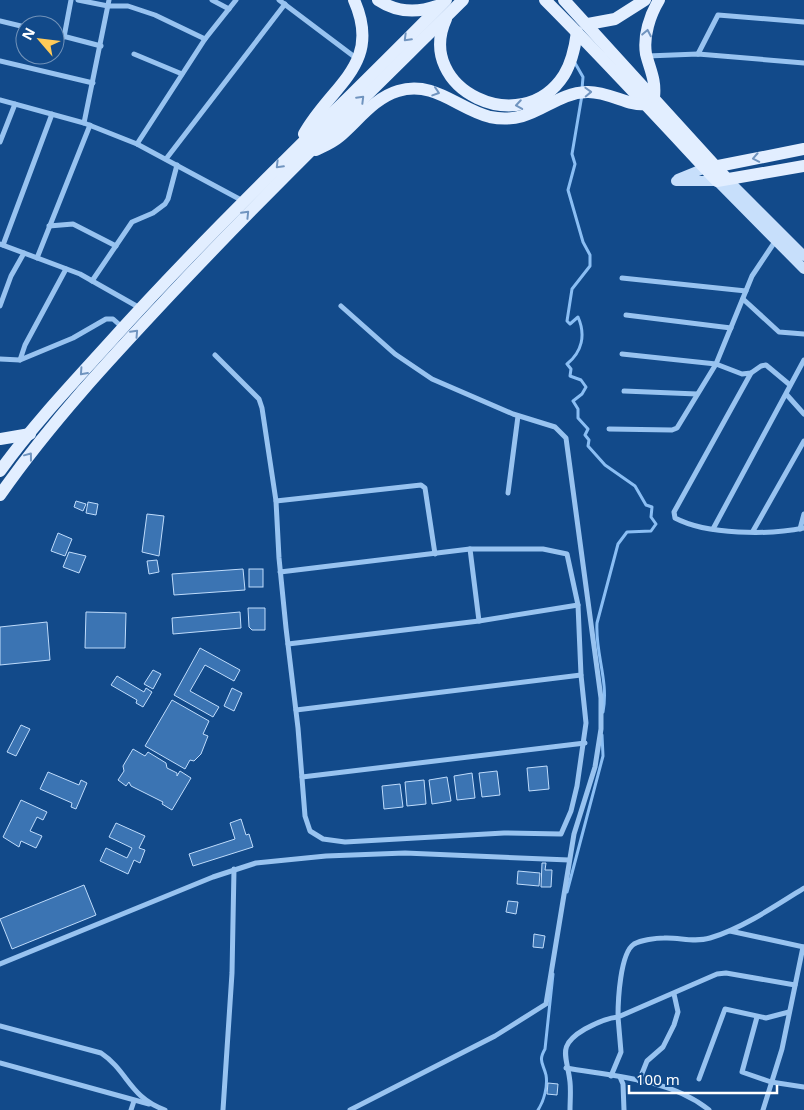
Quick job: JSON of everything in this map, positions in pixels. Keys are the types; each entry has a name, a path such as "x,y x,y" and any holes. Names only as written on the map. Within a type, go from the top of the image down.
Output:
{"main road":[{"path":"300,152 317,112 349,77 358,60 364,35 362,16 354,0"},
{"path":"378,0 398,9 413,12 445,6 463,0"},
{"path":"545,0 582,28 804,269"},
{"path":"564,0 582,28"},
{"path":"582,28 615,20 645,0"},
{"path":"650,100 655,84 645,46 651,15 659,0"},
{"path":"445,6 440,41 450,75 458,86 472,97 484,103 502,106 528,103 543,97 554,89 568,67 582,28"},
{"path":"0,471 27,433 140,309 159,298 445,6"},
{"path":"0,495 42,438 243,201 300,152 333,141 380,99 398,90 414,88 431,90 477,112 508,119 533,113 578,93 596,92 612,94 634,104 650,100"},
{"path":"804,149 710,167 676,181 722,180 804,166"},
{"path":"722,180 804,256"},
{"path":"0,439 27,433 42,438"}],"street":[{"path":"65,32 71,0"},
{"path":"78,0 108,6 128,6 205,39"},
{"path":"37,258 87,124 109,0"},
{"path":"212,0 229,9"},
{"path":"137,144 205,39 236,0"},
{"path":"279,0 358,60"},
{"path":"166,159 285,4"},
{"path":"698,54 718,15 804,22"},
{"path":"0,22 15,25"},
{"path":"65,37 101,46"},
{"path":"134,54 182,74"},
{"path":"647,56 698,54 804,63"},
{"path":"0,61 93,83"},
{"path":"0,100 87,124 137,144 243,201"},
{"path":"0,142 14,104"},
{"path":"52,114 1,245 66,269 92,281 140,309"},
{"path":"92,281 132,222 153,213 168,199 177,165"},
{"path":"49,226 75,224 116,246"},
{"path":"609,429 674,430 716,364 760,262 776,240"},
{"path":"0,306 11,276 24,253"},
{"path":"20,360 25,345 66,269"},
{"path":"622,278 746,291"},
{"path":"743,299 780,332 804,334"},
{"path":"341,306 410,366 473,399 518,416 555,427 566,438 602,698 599,750 574,834 546,1004 495,1036 350,1110"},
{"path":"626,315 731,328"},
{"path":"0,358 20,360 74,338 106,319 113,319 123,328"},
{"path":"622,354 716,364 742,374 752,373"},
{"path":"215,355 259,399 262,408 276,501 280,572 306,816 310,831 324,839 345,842 504,833 561,834 571,811 585,743 586,723 581,675 578,605 567,554 543,549 470,549 280,572"},
{"path":"713,529 804,360"},
{"path":"790,385 766,365 761,366 752,373 674,512 675,518 685,523 713,529 767,532 802,528 804,514"},
{"path":"624,391 697,394"},
{"path":"786,395 804,414"},
{"path":"508,493 518,416"},
{"path":"753,531 804,441"},
{"path":"276,501 421,485 425,488 435,554"},
{"path":"470,549 479,621"},
{"path":"288,644 479,621 578,605"},
{"path":"296,710 581,675"},
{"path":"302,777 585,743"},
{"path":"0,964 234,868 275,860 405,854 569,860"},
{"path":"223,1110 232,973 234,868"},
{"path":"612,1076 621,1052 618,1005 625,956 635,944 665,938 708,939 729,931 804,888"},
{"path":"729,931 803,947 782,1049 763,1110"},
{"path":"570,1110 570,1082 564,1057 567,1044 573,1036 609,1018 618,1017 717,974 726,973 795,985"},
{"path":"639,1081 648,1062 663,1047 674,1025 678,1012 674,994"},
{"path":"699,1079 722,1011 728,1008 766,1018 789,1012"},
{"path":"758,1017 741,1071 743,1074 771,1082 804,1087"},
{"path":"0,1026 101,1053 113,1061 139,1096 152,1105"},
{"path":"0,1063 165,1110"},
{"path":"566,1068 639,1081 673,1090 710,1110"},
{"path":"620,1078 623,1084 624,1110"},
{"path":"131,1110 134,1101"}],"building":[{"path":"76,501 86,504 83,511 74,507"},
{"path":"88,502 98,504 96,515 86,513"},
{"path":"147,514 164,516 159,556 142,552"},
{"path":"58,533 72,539 65,556 51,551"},
{"path":"69,552 86,556 79,573 63,567"},
{"path":"157,560 159,572 149,574 147,561"},
{"path":"243,569 245,590 174,595 172,574"},
{"path":"249,569 263,569 263,587 249,587"},
{"path":"248,608 265,608 265,630 252,630 249,627"},
{"path":"86,612 126,613 125,648 85,648"},
{"path":"240,612 241,628 173,634 172,618"},
{"path":"47,622 50,660 0,665 0,627"},
{"path":"200,648 240,670 234,681 205,665 190,691 219,707 213,717 174,695"},
{"path":"153,670 161,674 153,689 144,684"},
{"path":"117,676 144,692 146,688 152,692 143,707 136,703 137,700 111,685"},
{"path":"232,688 242,693 234,711 224,706"},
{"path":"172,700 209,721 203,734 208,736 201,754 194,761 190,760 185,769 145,746"},
{"path":"21,725 30,729 16,756 7,752"},
{"path":"133,749 145,756 148,752 166,763 167,768 177,773 177,776 180,771 191,778 172,810 162,804 163,802 131,786 129,782 126,786 118,780 124,771 123,766"},
{"path":"547,766 549,789 529,791 527,768"},
{"path":"497,771 500,795 482,797 479,773"},
{"path":"48,772 79,785 81,780 87,783 76,809 71,807 72,803 40,789"},
{"path":"472,773 475,798 457,800 454,776"},
{"path":"447,777 451,801 432,804 429,780"},
{"path":"424,780 426,804 407,806 405,782"},
{"path":"400,784 403,807 384,809 382,786"},
{"path":"21,800 47,812 43,820 37,817 30,831 42,836 36,848 21,841 19,847 3,837"},
{"path":"241,819 246,835 249,834 253,847 193,866 189,854 235,839 230,823"},
{"path":"116,823 145,836 139,848 145,850 140,863 134,860 128,874 100,861 106,848 127,858 132,848 109,837"},
{"path":"542,863 546,863 545,870 552,870 551,887 541,887"},
{"path":"518,871 540,873 539,886 517,884"},
{"path":"84,885 96,915 12,949 0,919"},
{"path":"508,901 518,902 516,914 506,912"},
{"path":"534,934 545,936 543,948 533,947"},
{"path":"548,1083 558,1084 557,1095 547,1094"}],"waterway":[{"path":"575,63 583,77 582,89"},
{"path":"582,95 572,154 575,164 568,190 583,242 590,255 590,266 572,289 567,321 570,324 578,317 582,330 579,349 567,364 571,369 570,376 581,380 586,387 582,394 573,401 578,409 578,418 588,429 585,435 589,440 588,446 605,465 635,486 646,505 652,507 651,517 656,524 651,531 627,532 618,544 597,623 604,689 603,712"},
{"path":"567,892 603,756 602,735"},
{"path":"538,1110 546,1089 546,1075 541,1059 545,1049 553,974"}]}
